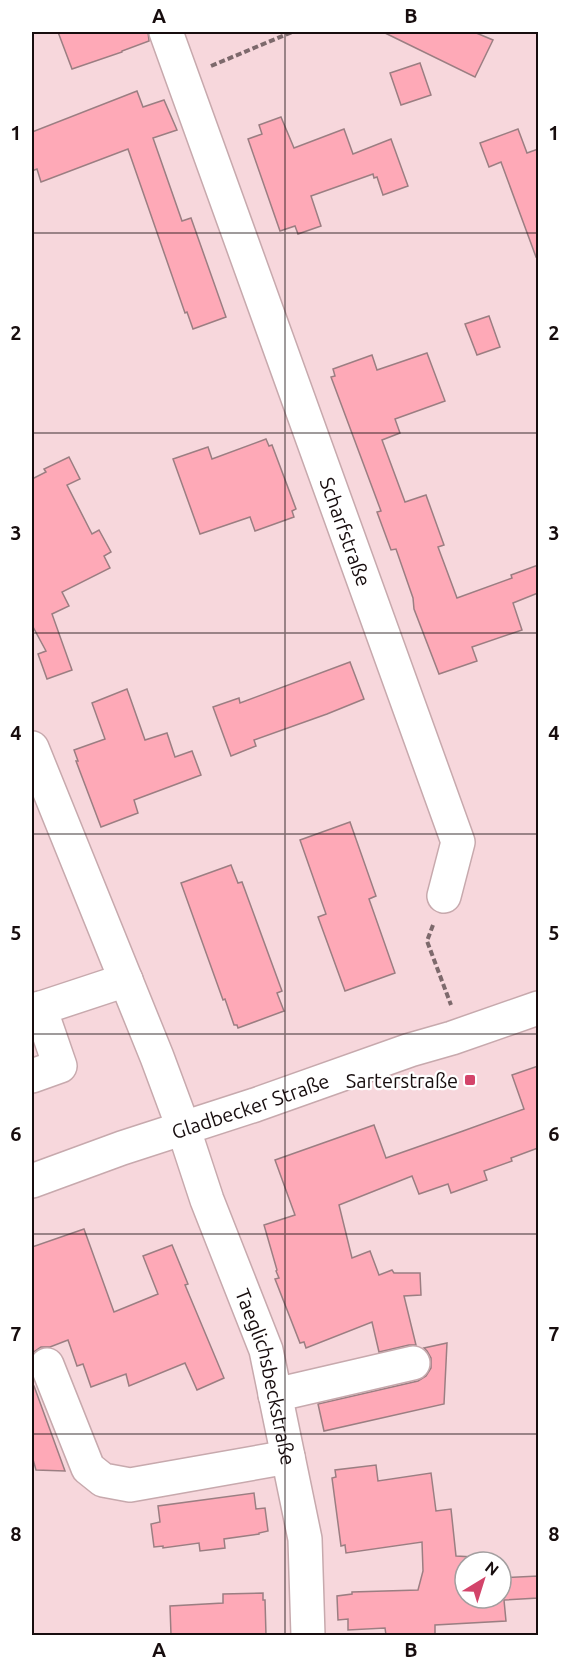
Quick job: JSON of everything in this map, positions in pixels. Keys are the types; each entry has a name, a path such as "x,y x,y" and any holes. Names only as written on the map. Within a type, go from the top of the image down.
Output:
{"street":[{"name":"Scharfstraße","path":"166,32 458,842 444,896"},
{"path":"32,748 183,1127"},
{"path":"32,1076 60,1066 36,1010 126,980"},
{"name":"Gladbecker Straße","path":"32,1181 183,1127 255,1105 538,1008"},
{"name":"Taeglichsbeckstraße","path":"183,1127 207,1200 266,1350 305,1539 308,1635"},
{"path":"275,1395 413,1363"},
{"path":"47,1365 88,1468 103,1480 130,1485 288,1457"}],"path":[{"path":"182,77 292,32"},
{"path":"444,896 428,941 461,1034"}],"building":[{"path":"58,32 148,32 149,41 72,69"},
{"path":"383,32 474,32 493,40 475,77"},
{"path":"420,63 431,95 401,105 390,73"},
{"path":"137,91 143,107 164,100 177,130 153,138 182,221 191,218 226,317 193,329 187,312 185,313 128,149 41,182 37,169 32,171 32,132"},
{"path":"281,117 294,148 344,129 353,154 391,139 408,186 383,195 377,177 374,178 373,174 311,196 321,226 298,234 295,226 280,231 248,139 262,134 259,125"},
{"path":"518,129 527,153 538,149 538,256 536,257 501,162 489,167 480,143"},
{"path":"489,316 500,347 477,355 465,324"},
{"path":"427,353 445,401 395,419 400,433 382,440 405,502 426,495 444,545 438,547 457,598 512,578 511,575 538,565 538,593 513,603 522,630 472,647 477,661 439,674 414,609 413,598 396,549 391,550 377,512 381,511 331,377 335,376 333,369 372,355 377,370"},
{"path":"266,439 269,446 272,445 296,509 292,511 294,517 255,531 250,517 200,534 173,459 208,447 212,459"},
{"path":"69,457 80,479 67,485 92,534 99,530 111,552 104,556 110,568 62,592 69,606 52,614 72,670 47,679 38,654 46,651 32,625 32,479 46,472 44,469"},
{"path":"350,662 364,699 254,740 256,746 231,756 213,707 239,698 240,703"},
{"path":"127,689 145,740 167,733 175,757 192,751 201,775 134,800 138,813 101,827 74,750 105,739 92,703"},
{"path":"350,822 376,896 369,899 395,973 345,991 318,917 326,914 300,840"},
{"path":"231,865 238,883 242,882 282,991 277,993 284,1011 238,1028 234,1025 225,999 223,1000 181,883"},
{"path":"538,1066 538,1148 484,1171 487,1180 451,1193 448,1184 419,1194 412,1176 339,1205 352,1258 370,1251 379,1275 392,1270 394,1273 420,1273 421,1295 404,1296 416,1345 379,1352 372,1322 306,1348 304,1342 300,1343 275,1279 279,1278 264,1225 295,1215 275,1160 374,1125 386,1158 463,1131 524,1109 512,1075"},
{"path":"84,1229 114,1312 158,1294 143,1256 172,1245 188,1284 185,1285 224,1378 197,1390 185,1363 129,1386 126,1374 91,1387 83,1364 77,1366 68,1340 50,1347 41,1347 32,1353 32,1247"},
{"path":"447,1343 444,1404 324,1431 318,1404 418,1381 426,1376 431,1368 431,1358 424,1348"},
{"path":"32,1386 34,1386 65,1471 36,1470 32,1456"},
{"path":"376,1465 378,1481 431,1473 436,1511 451,1509 455,1550 453,1550 453,1610 505,1610 506,1621 435,1625 435,1635 386,1635 385,1628 348,1630 348,1619 338,1620 337,1596 352,1594 352,1592 418,1590 423,1571 422,1542 346,1553 345,1545 341,1546 332,1478 336,1477 335,1470"},
{"path":"254,1493 256,1509 265,1508 268,1531 224,1539 225,1548 200,1551 199,1543 154,1547 151,1524 160,1522 158,1506"},
{"path":"538,1576 538,1598 513,1599 513,1577"},
{"path":"263,1593 266,1635 171,1635 170,1606 223,1603 223,1594"}],"place":[{"name":"Sarterstraße","path":"470,1080"}]}
